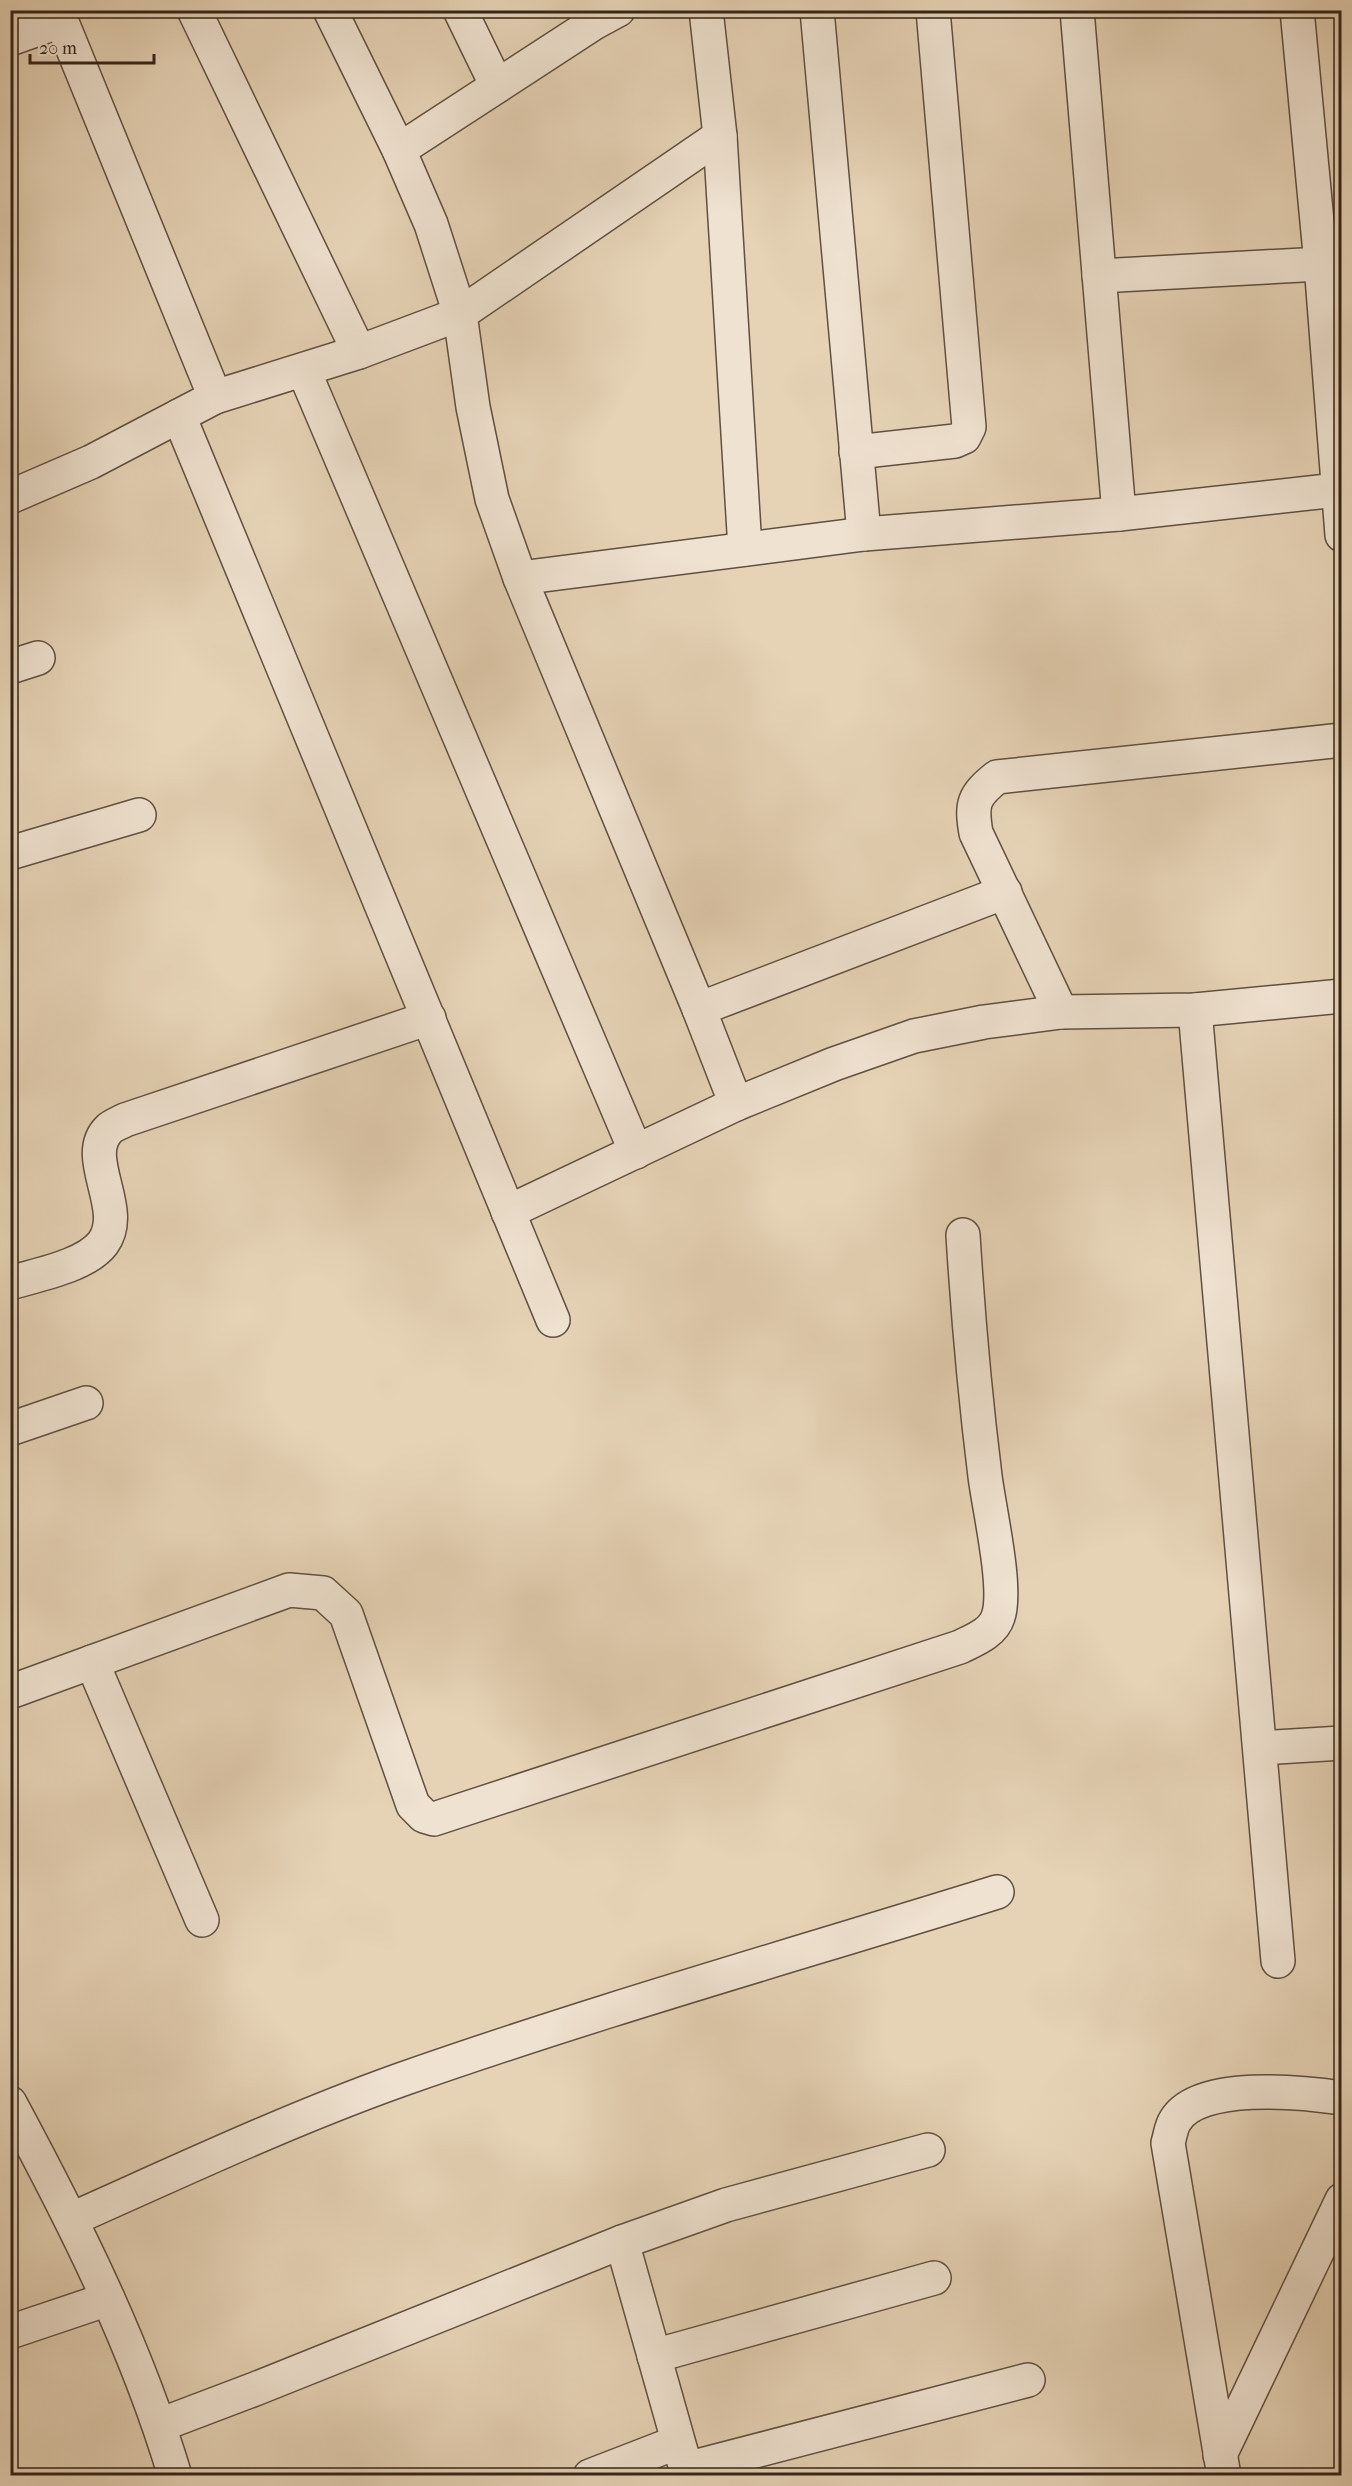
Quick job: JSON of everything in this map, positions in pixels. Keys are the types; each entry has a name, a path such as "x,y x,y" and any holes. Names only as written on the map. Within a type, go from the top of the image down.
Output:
{"street":[{"path":"194,10 359,352"},
{"path":"330,10 399,150 431,224 460,314 473,407 492,499 520,578 699,1009 736,1104"},
{"path":"460,10 497,86"},
{"path":"399,150 594,23 618,10"},
{"path":"706,10 720,136 745,549"},
{"path":"816,10 864,534"},
{"path":"856,452 955,441 964,436 969,427 933,10"},
{"path":"1077,10 1119,514"},
{"path":"1297,10 1321,264 1341,535"},
{"path":"10,39 59,16 215,397"},
{"path":"10,497 91,462 215,397 304,371 460,314 720,136"},
{"path":"1099,276 1321,264"},
{"path":"304,371 636,1152"},
{"path":"179,416 553,1320"},
{"path":"520,578 864,534 1119,514 1337,490"},
{"path":"1061,1012 976,833 972,811 981,789 997,777 1341,740"},
{"path":"10,853 138,815"},
{"path":"699,1009 1005,892"},
{"path":"508,1212 736,1104 834,1064 914,1036 984,1022 1061,1012 1195,1010 1341,996"},
{"path":"1195,1010 1278,1961"},
{"path":"10,1283 80,1261 102,1244 110,1226 110,1206 99,1155 101,1141 109,1128 125,1120 429,1018"},
{"path":"10,1692 289,1590 323,1593 346,1614 413,1805 424,1816 434,1819 960,1647 984,1635 998,1618 1002,1591 985,1477 971,1351 963,1235"},
{"path":"10,1429 86,1403"},
{"path":"92,1662 202,1920"},
{"path":"1260,1748 1341,1743"},
{"path":"72,2219 234,2147 398,2081 585,2019 997,1892"},
{"path":"1220,2470 1168,2143 1175,2121 1198,2101 1225,2094 1298,2092 1341,2098"},
{"path":"10,2103 72,2219 108,2299 160,2425 175,2475"},
{"path":"160,2425 266,2385 622,2242 726,2205 928,2150"},
{"path":"1220,2470 1341,2200"},
{"path":"622,2242 684,2462"},
{"path":"654,2356 934,2278"},
{"path":"10,2332 108,2299"},
{"path":"590,2475 684,2462 1028,2380"}]}
